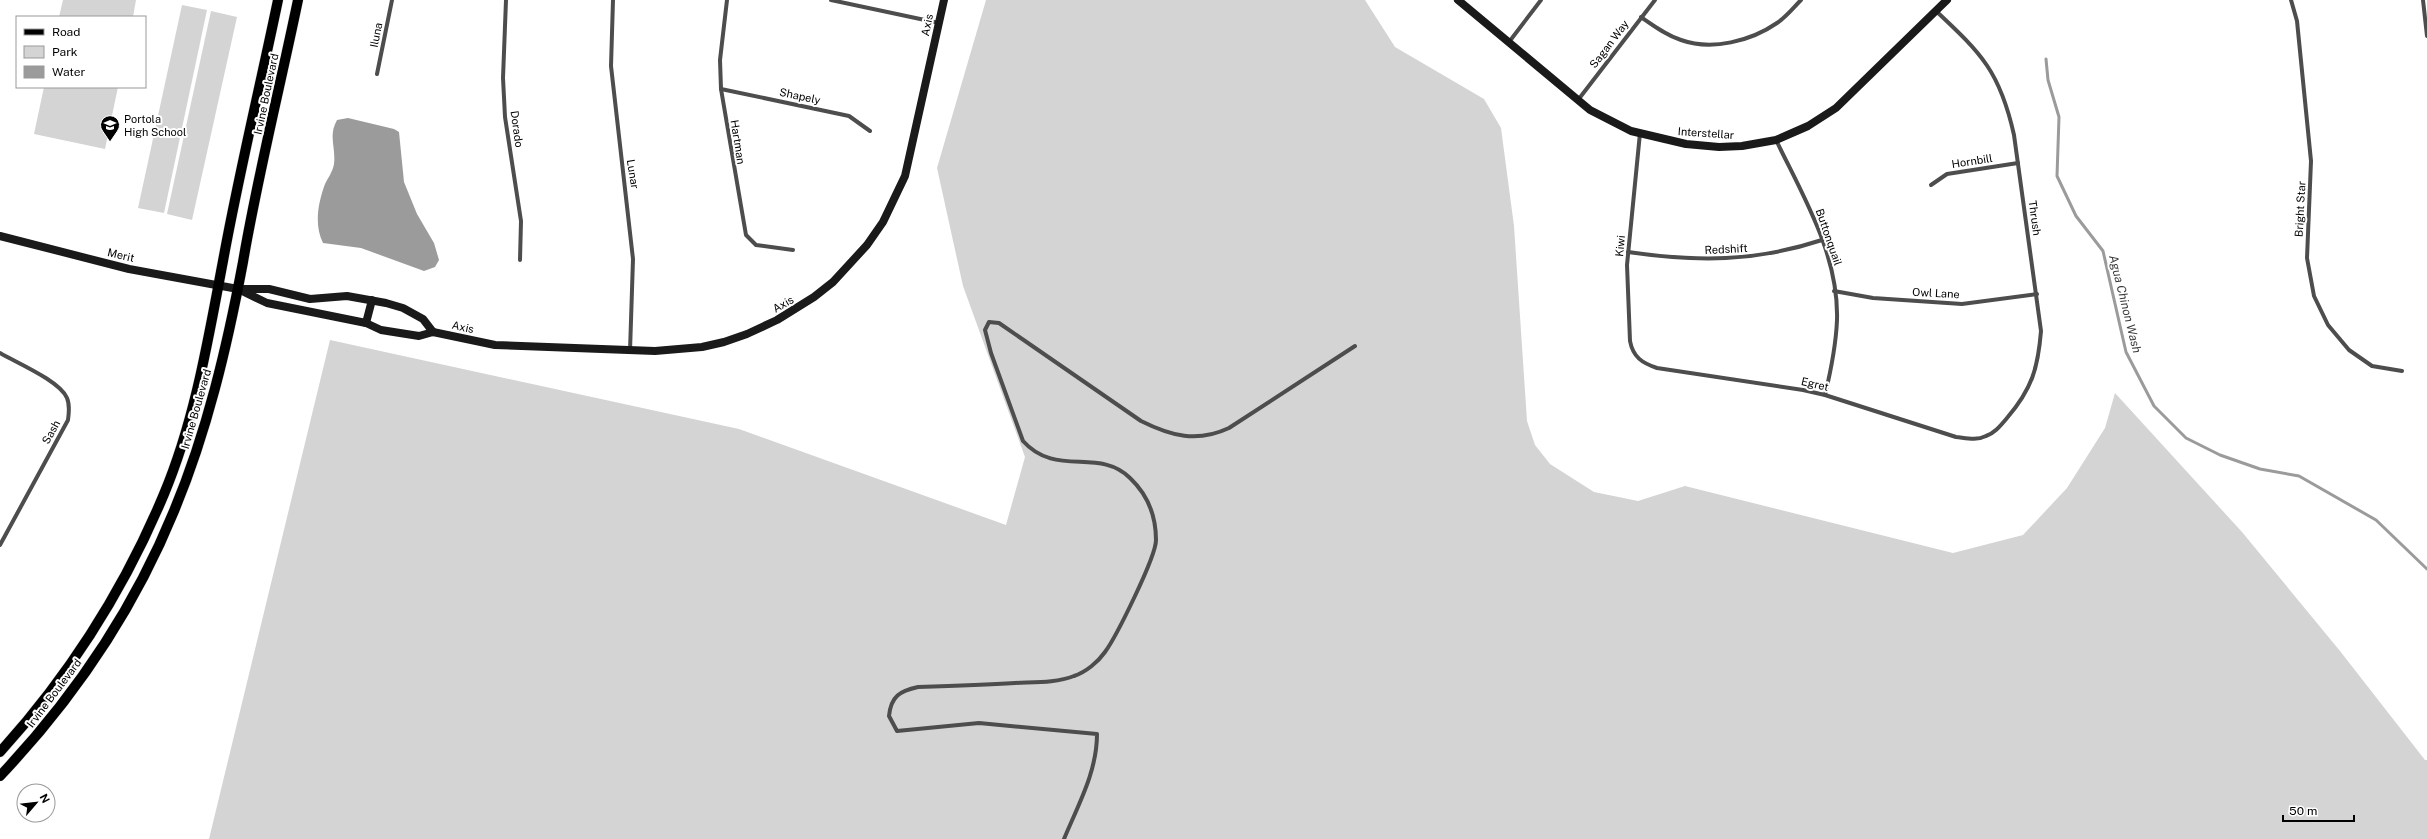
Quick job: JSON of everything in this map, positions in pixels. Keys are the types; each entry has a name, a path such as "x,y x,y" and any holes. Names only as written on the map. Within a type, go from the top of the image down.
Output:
{"main road":[{"name":"Irvine Boulevard","path":"0,752 47,698 101,619 143,541 167,486 196,399 278,0"},
{"name":"Irvine Boulevard","path":"0,776 40,731 94,659 133,596 162,538 185,483 204,429 216,386 238,289 298,0"}],"street":[{"name":"Iluna","path":"377,74 392,0"},
{"name":"Dorado","path":"506,0 503,40 503,86 505,117 521,221 520,260"},
{"name":"Lunar","path":"613,0 611,66 633,259 630,351"},
{"name":"Hartman","path":"727,0 720,60 721,89 746,235 756,245 793,250"},
{"path":"831,0 939,23"},
{"name":"Axis","path":"238,289 267,303 366,323 381,330 419,336 433,332 495,345 630,351 668,351 702,347 747,334 777,320 814,298 851,264 883,222 905,176 944,0"},
{"name":"Interstellar","path":"1458,0 1590,110 1640,134 1686,144 1719,147 1742,146 1776,140 1808,126 1836,108 1946,0"},
{"path":"1509,42 1541,0"},
{"name":"Sagan Way","path":"1578,100 1654,0"},
{"path":"1641,17 1661,31 1682,41 1707,44 1734,42 1762,32 1778,22 1801,0"},
{"name":"Bright Star","path":"2291,0 2297,21 2311,161 2307,258 2314,296 2328,325 2349,350 2372,366 2402,371"},
{"path":"2423,0 2427,36"},
{"name":"Thrush","path":"1936,11 1975,47 1995,75 2008,105 2018,163 2042,331 2038,360 2031,385 2021,402 1998,428 1987,436"},
{"name":"Shapely","path":"721,89 849,116 870,131"},
{"name":"Kiwi","path":"1638,358 1632,351 1630,341 1628,252 1640,134"},
{"name":"Buttonquail","path":"1776,140 1822,240 1834,291 1837,318 1835,344 1825,395"},
{"name":"Hornbill","path":"1931,185 1947,174 2018,163"},
{"name":"Merit","path":"0,236 129,269 238,289"},
{"name":"Redshift","path":"1628,252 1672,258 1742,258 1768,255 1822,240"},
{"path":"238,289 269,289 310,299 347,296 372,300 403,308 426,321 433,332"},
{"name":"Owl Lane","path":"1834,291 1888,299 1962,304 2037,294"},
{"path":"366,323 372,300"},
{"path":"1064,839 1089,781 1097,752 1097,734 979,723 897,730 889,716 897,695 903,690 918,687 1048,682 1074,677 1086,670 1105,652 1152,560 1156,542 1155,517 1146,496 1130,478 1116,468 1101,463 1044,458 1032,450 1023,441 991,353 985,330 989,322 999,323 1141,421 1166,433 1201,437 1215,434 1229,428 1355,346"},
{"name":"Sash","path":"0,354 57,386 67,397 70,407 68,420 0,545"},
{"name":"Egret","path":"1638,358 1644,364 1657,368 1825,395 1956,437 1975,439 1987,436"}],"green space":[{"path":"63,0 136,0 133,16 59,16"},
{"path":"986,0 1365,0 1395,47 1484,99 1501,128 1514,226 1527,421 1535,445 1550,464 1594,492 1638,501 1685,486 1953,553 2023,535 2067,488 2105,428 2115,393 2242,532 2340,651 2425,760 2427,760 2427,839 209,839 330,340 739,429 1006,525 1025,457 963,286 937,168"},
{"path":"182,5 207,10 164,213 138,208"},
{"path":"211,11 237,17 192,220 167,214"},
{"path":"44,88 118,88 105,149 34,134"}],"water":[{"path":"348,118 394,129 399,132 404,182 417,214 434,243 439,260 435,267 424,271 361,248 323,243 320,236 318,214 325,184 334,164 334,126 337,120"}],"waterway":[{"name":"Agua Chinon Wash","path":"2046,59 2048,80 2059,117 2057,176 2076,216 2103,251 2126,352 2154,406 2186,438 2220,455 2260,469 2299,476 2376,520 2427,569"}],"place":[{"name":"Portola High School","path":"110,142"}]}
